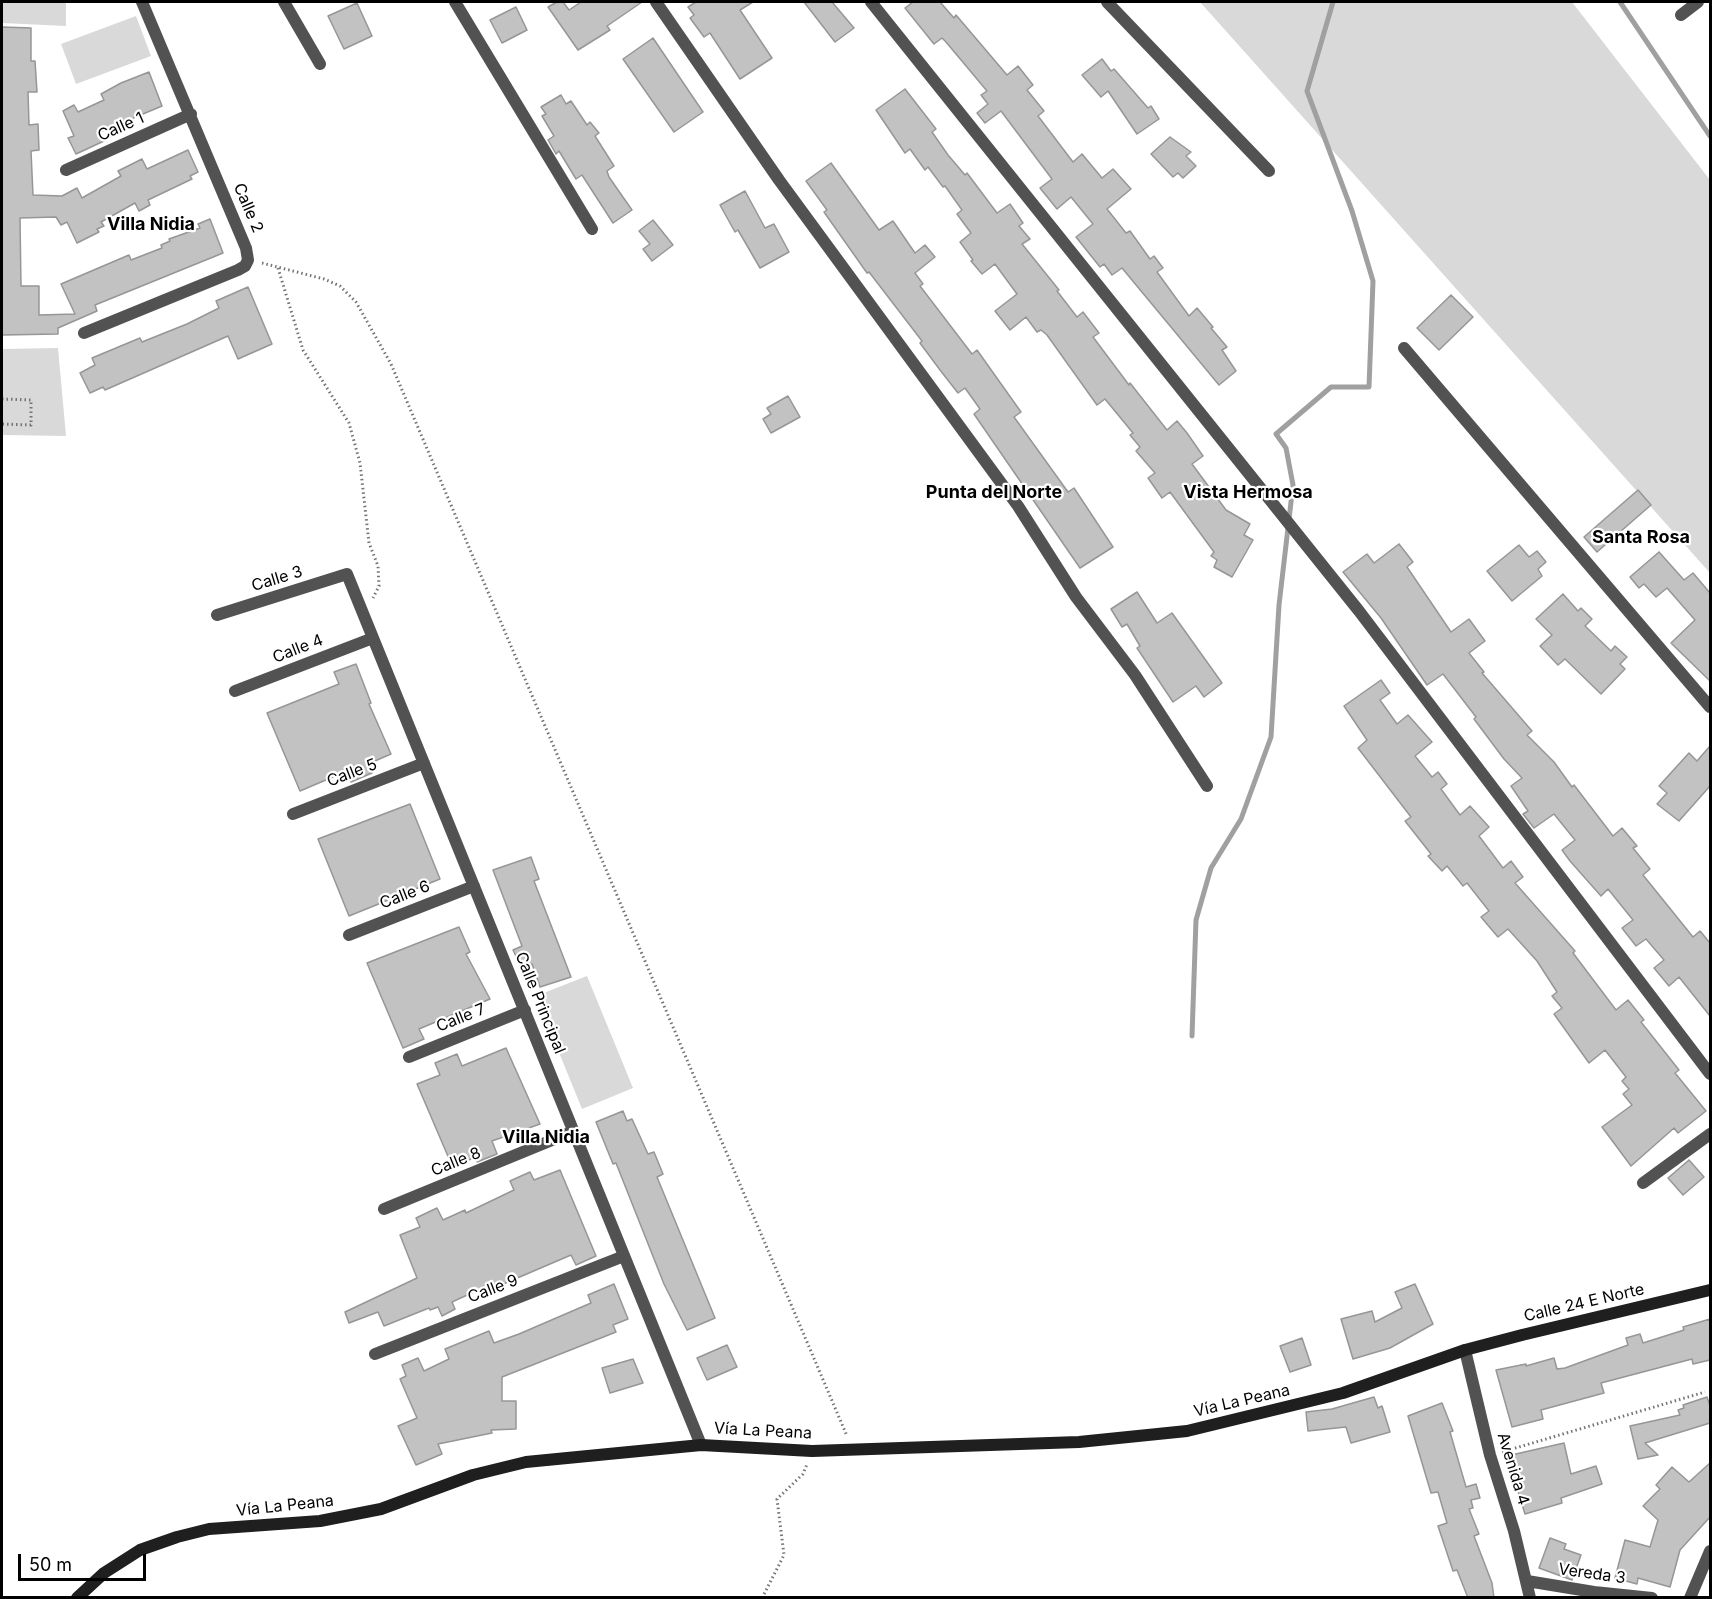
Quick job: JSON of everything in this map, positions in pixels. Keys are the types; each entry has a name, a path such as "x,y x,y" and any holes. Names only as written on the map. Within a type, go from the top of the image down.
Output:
{"street":[{"name":"Calle 2","path":"84,333 238,270 245,266 248,260 249,254 142,2"},
{"path":"284,2 320,64"},
{"path":"455,2 592,229"},
{"path":"656,2 779,180 1018,506 1076,597 1135,675 1207,786"},
{"path":"871,2 1359,611 1710,1074"},
{"path":"1107,2 1269,171"},
{"path":"1681,15 1698,2"},
{"name":"Calle 1","path":"66,170 191,114"},
{"path":"1404,348 1710,707"},
{"name":"Calle Principal","path":"347,574 701,1445"},
{"name":"Calle 3","path":"217,615 347,574"},
{"name":"Calle 4","path":"235,691 373,638"},
{"name":"Calle 5","path":"293,814 424,763"},
{"name":"Calle 6","path":"349,935 474,886"},
{"name":"Calle 7","path":"409,1057 525,1010"},
{"name":"Calle 8","path":"384,1209 574,1131"},
{"path":"1643,1183 1710,1134"},
{"name":"Calle 9","path":"375,1354 624,1256"},
{"name":"Calle 24 E Norte","path":"1465,1350 1710,1290"},
{"name":"Vía La Peana","path":"77,1598 104,1573 140,1550 209,1529 320,1521 381,1509 473,1475 526,1462 701,1445 812,1451 853,1450 1079,1442 1187,1431 1343,1393 1465,1350"},
{"name":"Avenida 4","path":"1465,1350 1490,1455 1530,1598"},
{"path":"1690,1598 1710,1551"},
{"name":"Vereda 3","path":"1527,1581 1594,1592 1652,1598"}],"path":[{"path":"248,260 324,279 340,286 356,302 391,364 853,1450"},
{"path":"278,267 303,350 349,423 360,464 369,543 378,566 379,586 372,600 361,608"},
{"path":"2,399 31,400 31,425 2,424"},
{"path":"1490,1455 1705,1392"},
{"path":"762,1598 784,1555 777,1499 803,1474 812,1451"}],"shaded area":[{"path":"2,2 66,2 66,26 2,23"},
{"path":"1200,2 1572,2 1710,180 1710,573"},
{"path":"136,16 151,56 76,84 61,44"},
{"path":"58,348 66,436 2,435 2,349"},
{"path":"587,976 633,1088 582,1109 536,996"}],"building":[{"path":"557,2 563,2 569,10 581,2 642,2 607,26 610,30 578,50 548,7"},
{"path":"696,2 753,2 740,10 772,58 740,79 710,33 704,37 690,18 694,15 688,7"},
{"path":"804,2 832,2 854,28 835,42"},
{"path":"913,2 940,2 954,18 956,15 1007,75 1018,66 1033,85 1027,90 1044,111 1038,116 1073,162 1082,154 1102,178 1113,169 1131,189 1107,209 1126,233 1130,231 1150,259 1154,256 1163,268 1157,272 1189,316 1197,308 1213,327 1211,328 1227,347 1222,350 1236,371 1219,385 1122,268 1112,275 1104,264 1100,267 1076,237 1093,224 1071,197 1057,209 1040,188 1052,179 1001,111 985,123 977,113 988,104 981,95 987,91 942,38 934,44 905,8"},
{"path":"357,3 372,36 344,49 328,16"},
{"path":"516,7 527,30 502,43 490,20"},
{"path":"2,27 31,28 31,61 35,61 37,92 28,92 29,125 38,124 39,150 31,151 33,195 62,196 77,188 82,198 121,176 118,171 142,159 147,169 188,150 198,172 190,176 192,179 148,200 150,205 139,211 135,203 101,222 104,226 97,229 99,232 77,243 67,222 61,225 56,217 20,218 21,286 39,286 39,315 75,314 61,284 129,255 131,260 162,248 161,245 170,241 169,239 200,228 198,224 210,219 223,253 95,305 97,311 58,328 58,334 2,335"},
{"path":"653,38 703,112 674,132 623,59"},
{"path":"1102,59 1111,71 1114,69 1148,108 1151,106 1159,119 1137,134 1108,91 1101,97 1082,75"},
{"path":"149,72 162,106 100,132 104,141 76,154 68,138 74,136 63,111 74,105 78,112 104,100 101,94"},
{"path":"905,89 936,129 932,132 948,155 965,175 967,173 997,213 1010,204 1023,223 1019,226 1030,239 1022,244 1059,290 1057,291 1077,317 1083,312 1099,333 1093,337 1167,430 1177,421 1187,433 1203,456 1192,464 1226,510 1250,524 1244,535 1253,540 1232,577 1214,567 1217,560 1211,556 1214,552 1170,492 1162,498 1148,478 1155,473 1136,451 1140,447 1130,435 1133,433 1105,399 1097,405 1047,335 1041,330 1037,332 1026,317 1010,330 995,311 1017,294 995,264 982,274 971,261 973,260 960,242 971,233 957,214 962,210 945,186 943,187 928,167 925,170 910,149 905,153 876,110"},
{"path":"561,95 566,104 571,101 587,125 590,122 599,133 595,136 614,166 607,171 609,177 632,210 613,223 582,175 576,179 559,151 556,154 548,140 554,136 542,116 546,114 541,107"},
{"path":"1170,137 1191,152 1186,156 1196,166 1183,178 1178,173 1173,177 1151,154"},
{"path":"831,163 879,230 893,221 915,253 925,245 935,257 915,273 923,284 920,286 972,354 977,350 1021,412 1014,417 1068,492 1074,488 1113,547 1080,568 974,414 980,409 965,388 958,393 920,343 922,341 869,272 867,273 824,212 827,210 806,181"},
{"path":"745,191 765,228 774,224 789,252 760,268 738,230 735,232 720,205"},
{"path":"653,220 673,245 652,261 643,249 650,244 639,231"},
{"path":"248,287 272,344 238,359 228,336 105,390 103,387 90,393 80,373 95,365 92,358 140,338 142,342 187,324 219,308 216,301"},
{"path":"1451,295 1473,317 1439,350 1417,328"},
{"path":"788,396 800,417 771,433 763,419 771,414 767,408"},
{"path":"1638,490 1651,505 1597,552 1584,537"},
{"path":"1399,544 1413,562 1407,567 1451,632 1469,619 1485,641 1469,653 1484,672 1482,673 1532,731 1527,735 1554,762 1572,787 1574,785 1613,836 1622,828 1637,846 1633,848 1650,869 1643,875 1693,937 1700,931 1710,943 1710,1016 1679,977 1669,986 1654,968 1664,960 1646,939 1636,946 1622,928 1633,920 1608,889 1601,896 1570,861 1562,850 1575,840 1554,814 1534,828 1523,814 1528,811 1511,786 1522,778 1504,759 1443,674 1427,685 1381,618 1343,572 1367,554 1374,563"},
{"path":"1519,545 1529,557 1537,551 1546,562 1538,569 1542,576 1512,601 1487,571"},
{"path":"1659,552 1684,580 1693,573 1710,593 1710,681 1671,643 1695,620 1667,588 1656,597 1644,584 1639,588 1630,577"},
{"path":"1137,592 1157,623 1172,613 1222,683 1204,697 1196,686 1173,702 1137,648 1140,646 1127,624 1122,627 1111,609"},
{"path":"1563,594 1578,611 1581,608 1592,619 1585,626 1611,651 1615,646 1627,657 1620,664 1625,669 1601,694 1565,659 1558,665 1540,646 1552,635 1536,619"},
{"path":"356,664 371,703 369,704 391,754 368,764 372,773 351,782 347,771 300,791 267,713 339,684 334,672"},
{"path":"1381,680 1390,693 1380,700 1397,724 1408,715 1432,742 1415,756 1432,777 1438,772 1447,784 1441,789 1460,815 1470,806 1489,827 1479,836 1503,868 1511,861 1523,877 1515,883 1575,951 1573,953 1616,1010 1628,1000 1644,1020 1641,1022 1679,1070 1675,1073 1706,1111 1678,1133 1674,1128 1631,1166 1602,1127 1632,1105 1623,1094 1629,1089 1622,1081 1626,1077 1605,1050 1589,1063 1554,1014 1562,1008 1552,996 1557,992 1537,961 1508,929 1498,937 1481,917 1489,911 1467,883 1463,886 1447,866 1442,871 1428,856 1431,854 1405,821 1411,817 1358,748 1367,740 1344,706"},
{"path":"1710,746 1710,786 1679,821 1657,804 1667,793 1659,786 1689,753 1697,761"},
{"path":"410,804 440,879 349,916 318,839"},
{"path":"531,857 539,879 534,881 571,977 540,987 532,964 522,969 513,950 522,946 493,870"},
{"path":"459,927 470,952 466,954 490,999 419,1029 424,1039 403,1048 367,963"},
{"path":"506,1048 540,1124 492,1141 497,1154 477,1162 475,1157 453,1168 417,1084 440,1075 435,1063 457,1054 462,1066"},
{"path":"623,1111 627,1121 632,1119 648,1154 654,1152 663,1174 657,1177 715,1318 687,1330 664,1284 616,1163 613,1164 596,1122"},
{"path":"1689,1160 1704,1177 1683,1195 1668,1178"},
{"path":"560,1170 596,1256 576,1265 571,1255 501,1285 500,1282 476,1291 452,1302 455,1309 442,1316 438,1307 430,1310 429,1308 384,1326 378,1312 349,1323 345,1312 417,1278 400,1235 420,1227 416,1218 437,1208 443,1220 465,1210 466,1213 514,1190 510,1181 530,1172 534,1180"},
{"path":"614,1284 628,1319 613,1325 616,1332 502,1377 502,1401 516,1401 516,1429 491,1430 492,1433 438,1444 442,1454 416,1465 398,1426 417,1418 400,1379 406,1376 402,1365 418,1358 424,1371 449,1359 445,1349 489,1331 494,1343 519,1334 591,1303 588,1295"},
{"path":"1415,1284 1433,1324 1390,1348 1353,1359 1341,1319 1372,1311 1375,1322 1402,1308 1395,1292"},
{"path":"1710,1319 1710,1360 1693,1364 1692,1359 1601,1383 1604,1393 1541,1410 1543,1419 1512,1427 1496,1370 1526,1364 1526,1366 1554,1358 1557,1369 1565,1368 1628,1345 1626,1338 1640,1334 1643,1343"},
{"path":"1302,1338 1311,1365 1290,1372 1280,1346"},
{"path":"727,1345 737,1367 707,1380 697,1358"},
{"path":"633,1359 643,1383 610,1393 602,1368"},
{"path":"1374,1397 1378,1408 1382,1406 1390,1432 1351,1443 1346,1427 1308,1431 1306,1412 1332,1409"},
{"path":"1707,1397 1710,1406 1710,1423 1645,1443 1658,1455 1638,1459 1630,1426 1680,1415 1678,1410 1684,1408 1683,1405"},
{"path":"1442,1403 1453,1431 1450,1432 1466,1487 1476,1484 1480,1498 1471,1500 1473,1508 1469,1509 1479,1534 1474,1536 1492,1583 1494,1598 1468,1598 1457,1570 1453,1571 1438,1526 1447,1523 1438,1492 1431,1493 1408,1416"},
{"path":"1564,1443 1571,1474 1596,1466 1602,1484 1561,1498 1562,1503 1525,1514 1507,1456"},
{"path":"1710,1463 1710,1517 1680,1550 1670,1587 1638,1578 1637,1584 1615,1578 1625,1540 1650,1547 1658,1520 1643,1506 1660,1489 1656,1485 1672,1467 1689,1482"},
{"path":"1550,1538 1566,1544 1564,1549 1581,1555 1572,1580 1539,1568"}],"waterway":[{"path":"1192,1036 1196,920 1211,868 1241,819 1271,737 1279,605 1293,485 1286,448 1276,434 1331,387 1369,387 1373,281 1352,211 1307,91 1333,2"},
{"path":"1620,2 1710,136"}],"district":[{"name":"Villa Nidia","path":"151,225"},
{"name":"Punta del Norte","path":"994,493"},
{"name":"Vista Hermosa","path":"1248,493"},
{"name":"Santa Rosa","path":"1641,538"},
{"name":"Villa Nidia","path":"546,1138"}]}
